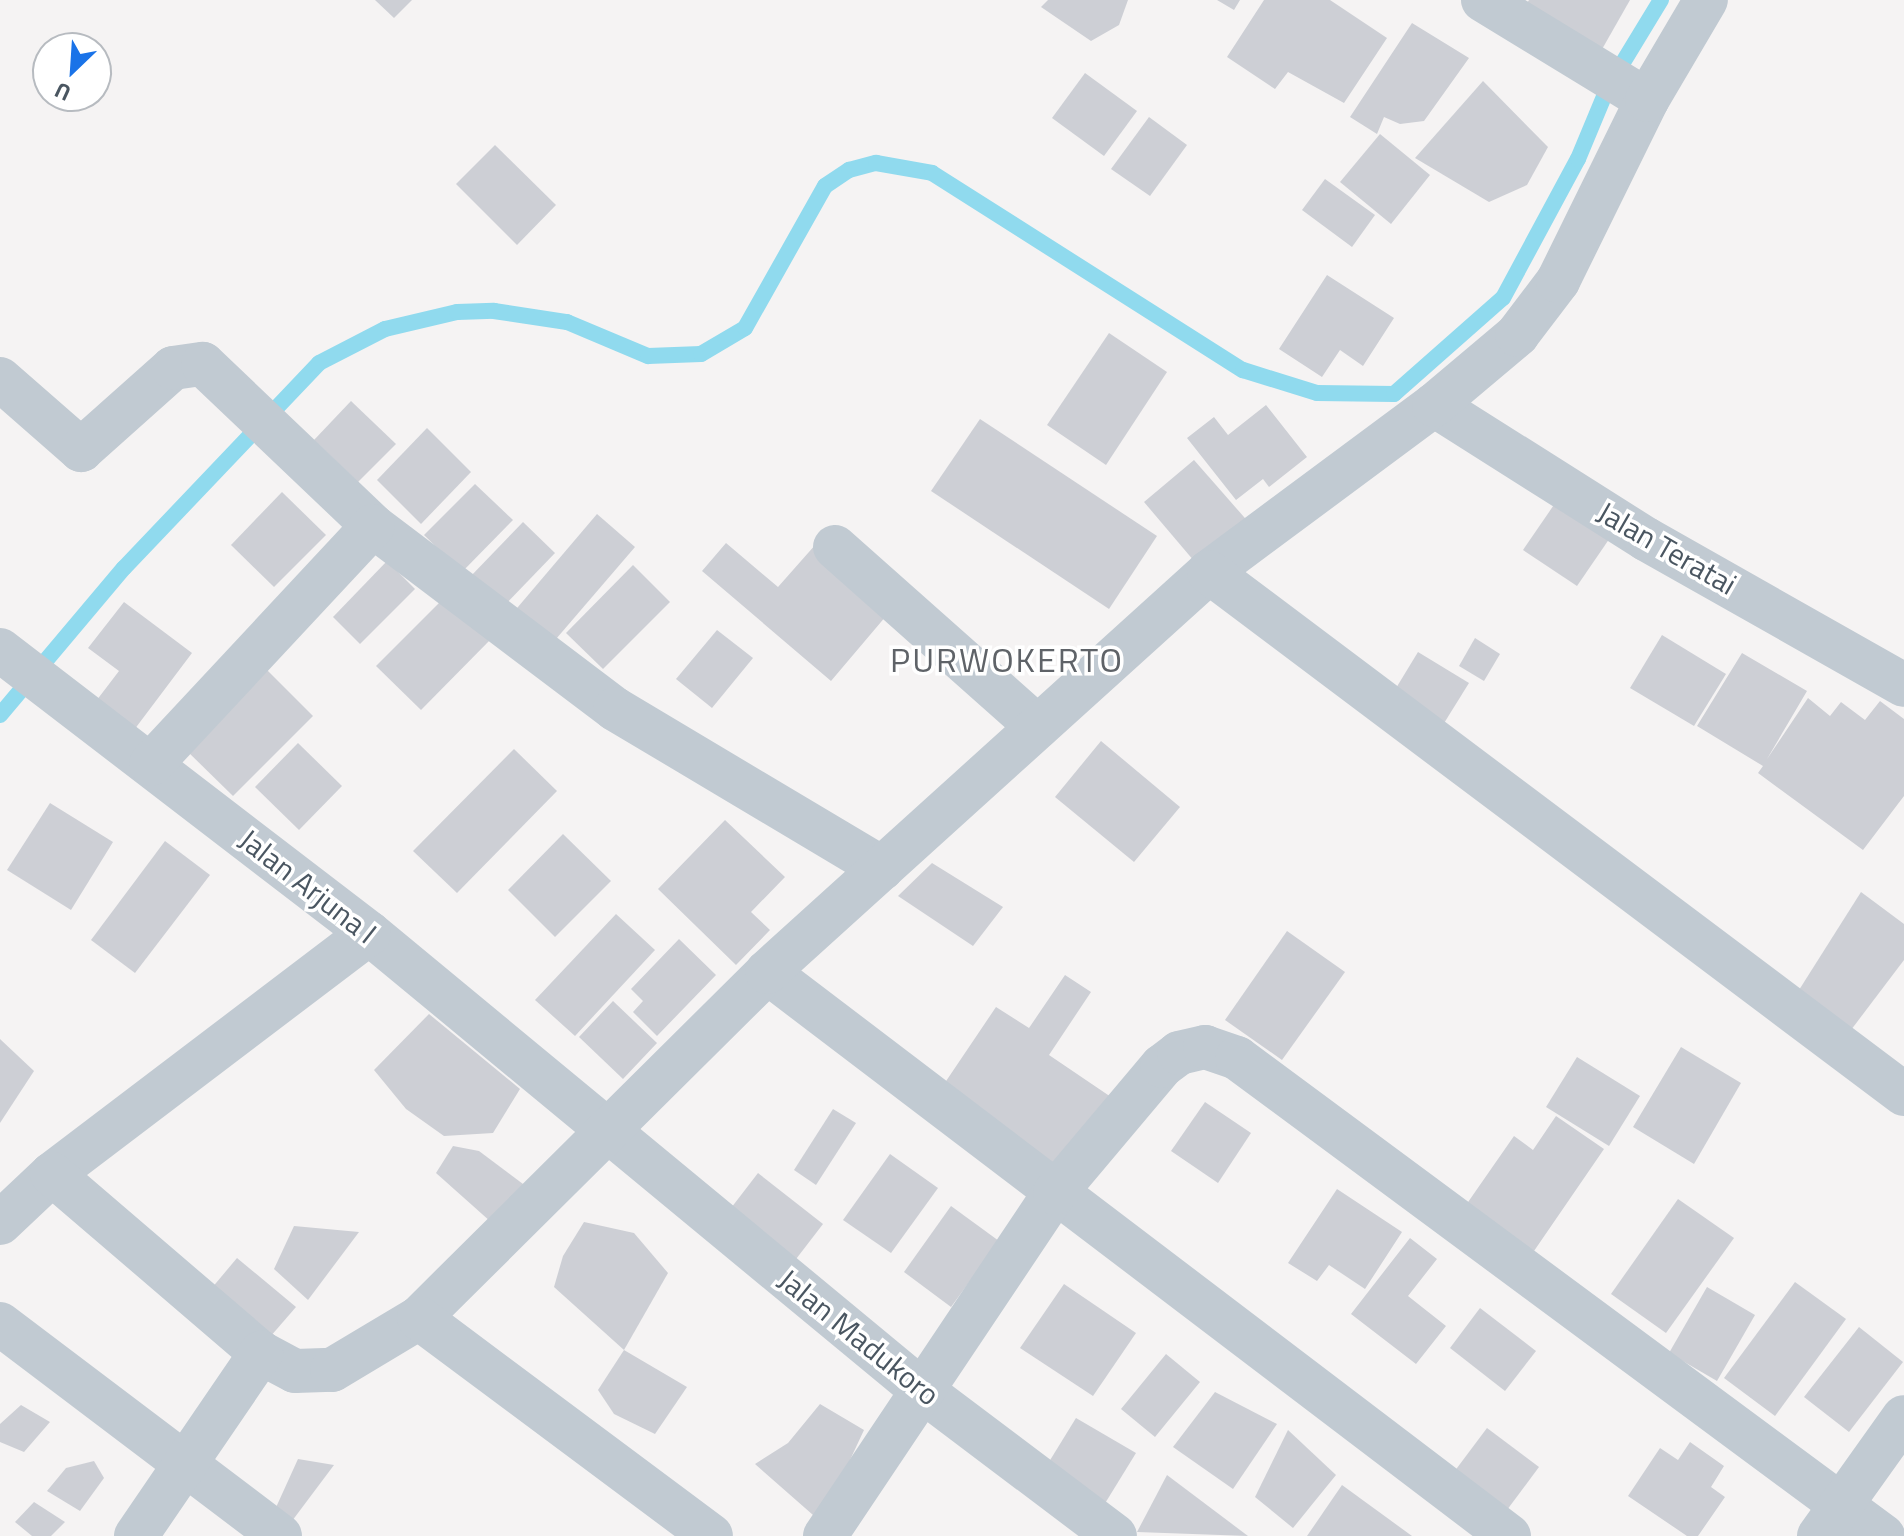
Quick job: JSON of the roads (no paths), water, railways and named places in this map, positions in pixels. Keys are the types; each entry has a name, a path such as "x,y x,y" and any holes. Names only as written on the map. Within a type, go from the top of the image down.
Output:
{"street":[{"path":"1483,0 1640,95"},
{"path":"52,1174 261,1353 295,1371 332,1370 419,1318 767,972 1209,572 1434,405 1517,335 1558,281 1640,95 1706,0"},
{"path":"0,379 81,450 173,368 203,364 373,526 615,709 882,868"},
{"name":"Jalan Teratai","path":"1434,405 1646,539 1904,685"},
{"path":"151,764 373,526"},
{"path":"835,547 1038,727"},
{"path":"1209,572 1904,1094"},
{"name":"Jalan Arjuna I","path":"4,652 369,933 608,1132"},
{"path":"0,1223 52,1174 369,933"},
{"path":"767,972 1509,1536"},
{"path":"825,1536 1055,1193 1179,1053 1205,1047 1237,1058 1831,1519 1883,1536"},
{"name":"Jalan Madukoro","path":"608,1132 924,1392 1115,1536"},
{"path":"419,1318 711,1536"},
{"path":"0,1324 280,1536"},
{"path":"136,1536 261,1353"},
{"path":"1831,1519 1904,1417"}],"waterway":[{"path":"0,715 124,568 319,363 385,329 457,312 494,311 567,322 648,356 701,354 745,328 825,186 849,170 876,163 932,173 1243,370 1317,393 1394,394 1503,298 1578,159 1608,87 1661,0"}],"district":[{"name":"PURWOKERTO","path":"1007,660"}]}
